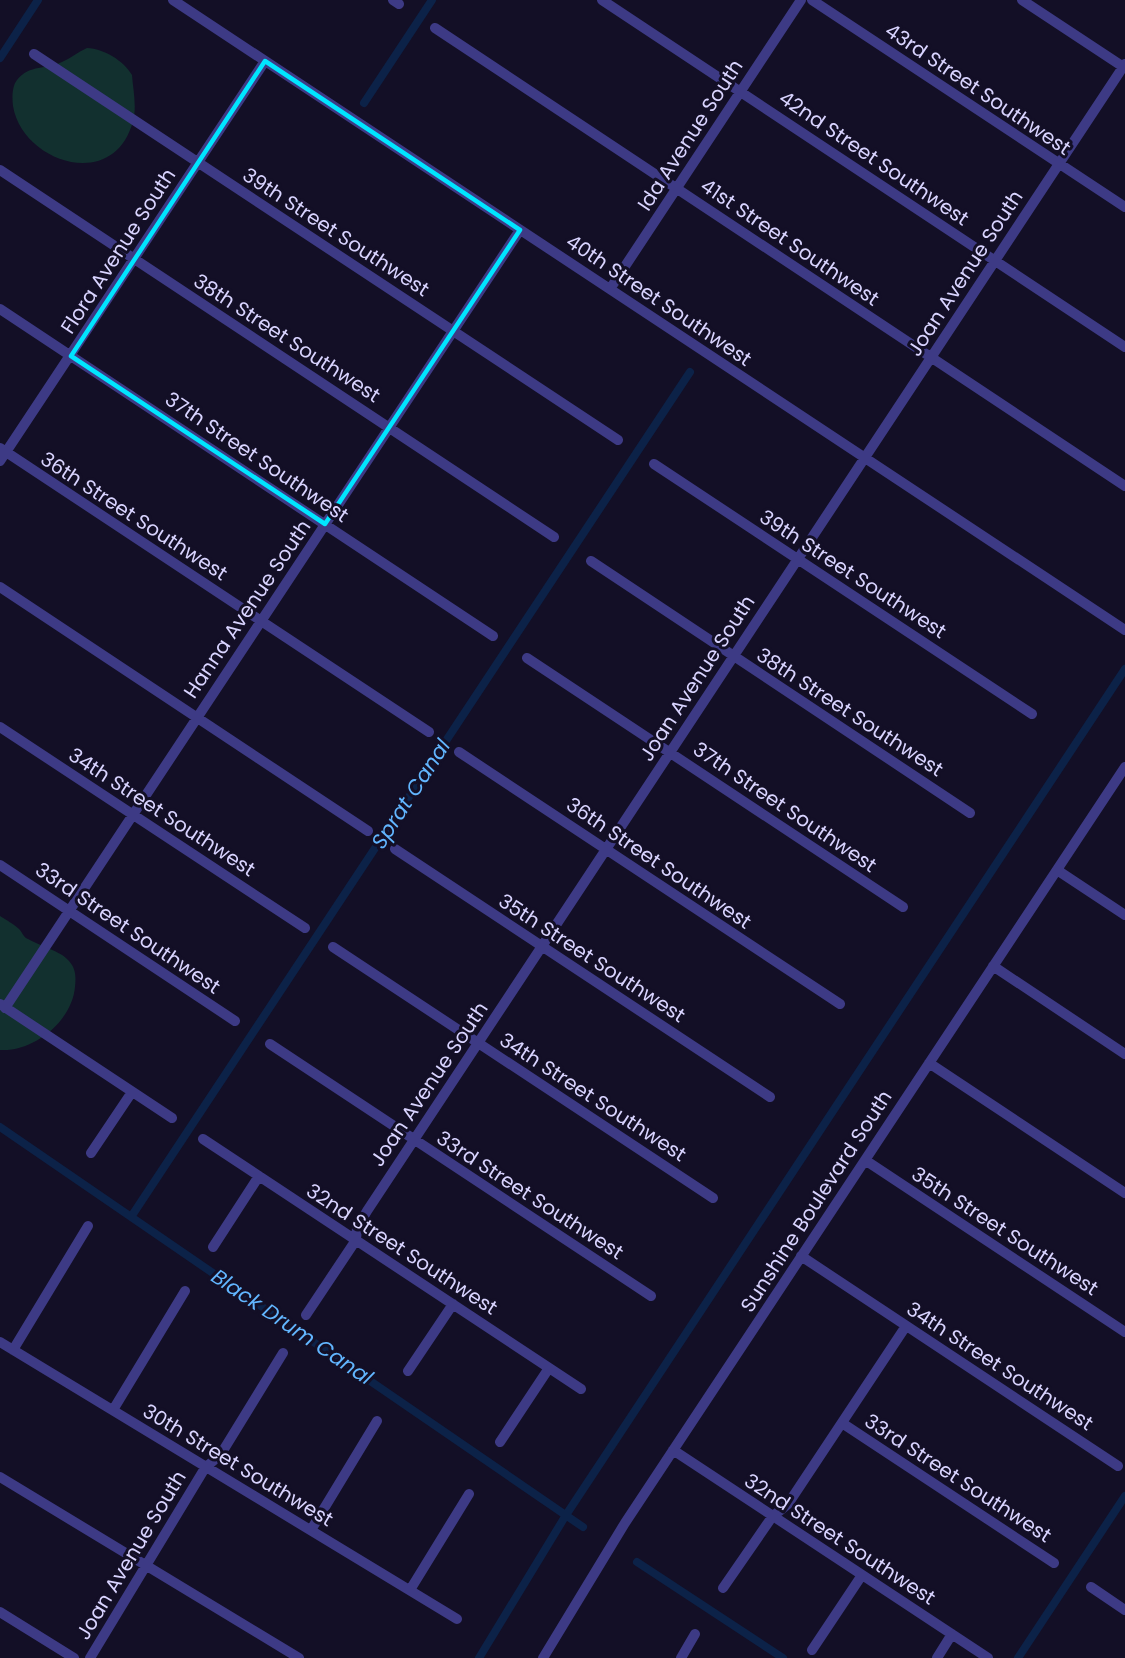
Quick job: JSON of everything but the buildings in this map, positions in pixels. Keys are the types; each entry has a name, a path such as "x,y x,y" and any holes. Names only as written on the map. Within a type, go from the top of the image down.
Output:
{"street":[{"name":"40th Street Southwest","path":"174,0 1125,630"},
{"name":"42nd Street Southwest","path":"602,0 1125,346"},
{"name":"Ida Avenue South","path":"610,289 801,0"},
{"name":"43rd Street Southwest","path":"812,0 1125,207"},
{"path":"1022,0 1124,66"},
{"name":"41st Street Southwest","path":"435,28 1125,486"},
{"name":"39th Street Southwest","path":"34,54 618,440"},
{"name":"Flora Avenue South","path":"2,454 71,356 265,61"},
{"name":"Joan Avenue South","path":"306,1316 356,1240 357,1228 414,1140 1124,66"},
{"name":"38th Street Southwest","path":"0,170 554,537"},
{"name":"Hanna Avenue South","path":"2,1006 69,911 520,230"},
{"name":"37th Street Southwest","path":"0,309 493,636"},
{"name":"36th Street Southwest","path":"2,454 429,732"},
{"name":"39th Street Southwest","path":"654,464 1032,714"},
{"name":"38th Street Southwest","path":"591,561 970,813"},
{"path":"0,587 368,831"},
{"name":"37th Street Southwest","path":"527,658 903,907"},
{"name":"34th Street Southwest","path":"0,726 305,928"},
{"name":"36th Street Southwest","path":"459,752 840,1004"},
{"name":"Sunshine Boulevard South","path":"543,1658 673,1450 1124,772"},
{"name":"35th Street Southwest","path":"395,849 770,1097"},
{"name":"33rd Street Southwest","path":"0,865 235,1021"},
{"path":"1057,870 1125,915"},
{"name":"34th Street Southwest","path":"333,947 713,1198"},
{"path":"993,966 1125,1054"},
{"path":"2,1006 172,1118"},
{"name":"33rd Street Southwest","path":"270,1044 651,1296"},
{"path":"929,1063 1125,1193"},
{"path":"91,1153 132,1092"},
{"name":"32nd Street Southwest","path":"203,1139 581,1389"},
{"name":"35th Street Southwest","path":"865,1160 1125,1332"},
{"path":"213,1247 259,1176"},
{"path":"13,1350 88,1226"},
{"name":"34th Street Southwest","path":"801,1256 1118,1466"},
{"path":"113,1410 184,1291"},
{"path":"408,1371 453,1304"},
{"path":"723,1588 772,1517 788,1504 906,1326"},
{"name":"30th Street Southwest","path":"0,1342 457,1619"},
{"name":"Joan Avenue South","path":"90,1658 205,1468 221,1454 283,1353"},
{"path":"500,1442 549,1368"},
{"path":"311,1530 377,1421"},
{"name":"33rd Street Southwest","path":"842,1423 1054,1563"},
{"name":"32nd Street Southwest","path":"673,1450 988,1658"},
{"path":"0,1477 299,1658"},
{"path":"410,1590 469,1494"},
{"path":"812,1650 862,1575"},
{"path":"1090,1587 1125,1610"},
{"path":"0,1612 74,1658"},
{"path":"681,1658 695,1634"},
{"path":"937,1658 952,1634"}],"highlighted area":[{"path":"265,61 520,230 325,524 71,356"}],"green space":[{"path":"87,48 112,56 132,75 134,116 123,143 108,157 89,163 69,162 50,154 33,142 20,126 13,106 13,89 17,80 27,72 56,64"},
{"path":"0,916 17,927 26,938 65,957 75,973 75,987 67,1011 49,1032 26,1046 0,1050"}],"waterway":[{"path":"0,58 38,0"},
{"path":"364,103 432,0"},
{"name":"Sprat Canal","path":"131,1217 690,372"},
{"path":"479,1658 566,1515 1125,669"},
{"name":"Black Drum Canal","path":"0,1127 583,1527"},
{"path":"1018,1658 1125,1496"},
{"name":"Black Drum Canal","path":"637,1562 783,1658"}]}
